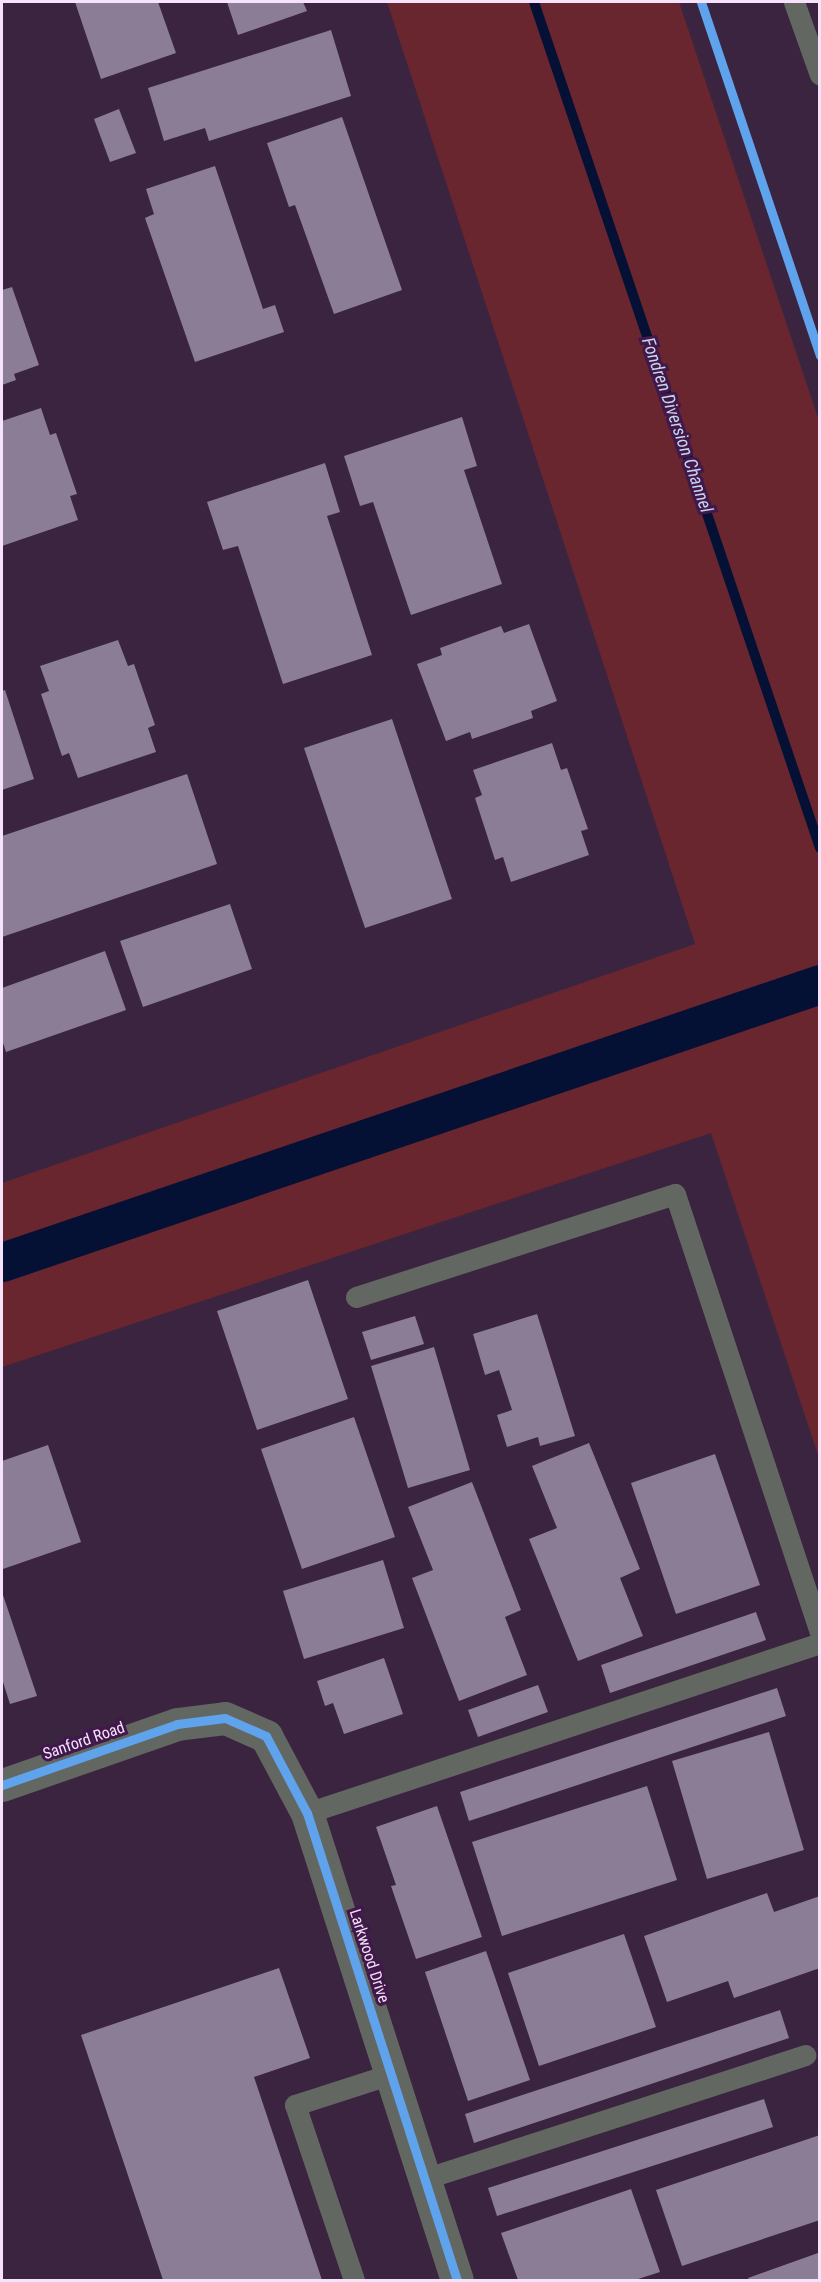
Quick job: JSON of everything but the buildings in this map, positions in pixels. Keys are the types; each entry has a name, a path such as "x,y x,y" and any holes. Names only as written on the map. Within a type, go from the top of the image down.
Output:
{"street":[{"name":"Larkwood Drive","path":"177,1724 225,1718 266,1736 307,1813 457,2280"},
{"name":"Sanford Road","path":"3,1779 177,1724"}],"lane":[{"path":"794,2 819,75"},
{"path":"356,1298 675,1194 819,1632"},
{"path":"307,1813 819,1643"},
{"path":"424,2179 805,2055"},
{"path":"354,2280 295,2105 391,2074"}],"shaded area":[{"path":"387,2 679,2 819,421 819,1458 711,1133 2,1367 2,1183 695,944"}],"waterway":[{"name":"Fondren Diversion Channel","path":"534,2 820,848"},
{"path":"2,1262 820,984"}],"cycle path":[{"path":"701,2 820,356"},
{"path":"2,1785 177,1724 225,1718 266,1736 307,1813 457,2280"}]}
